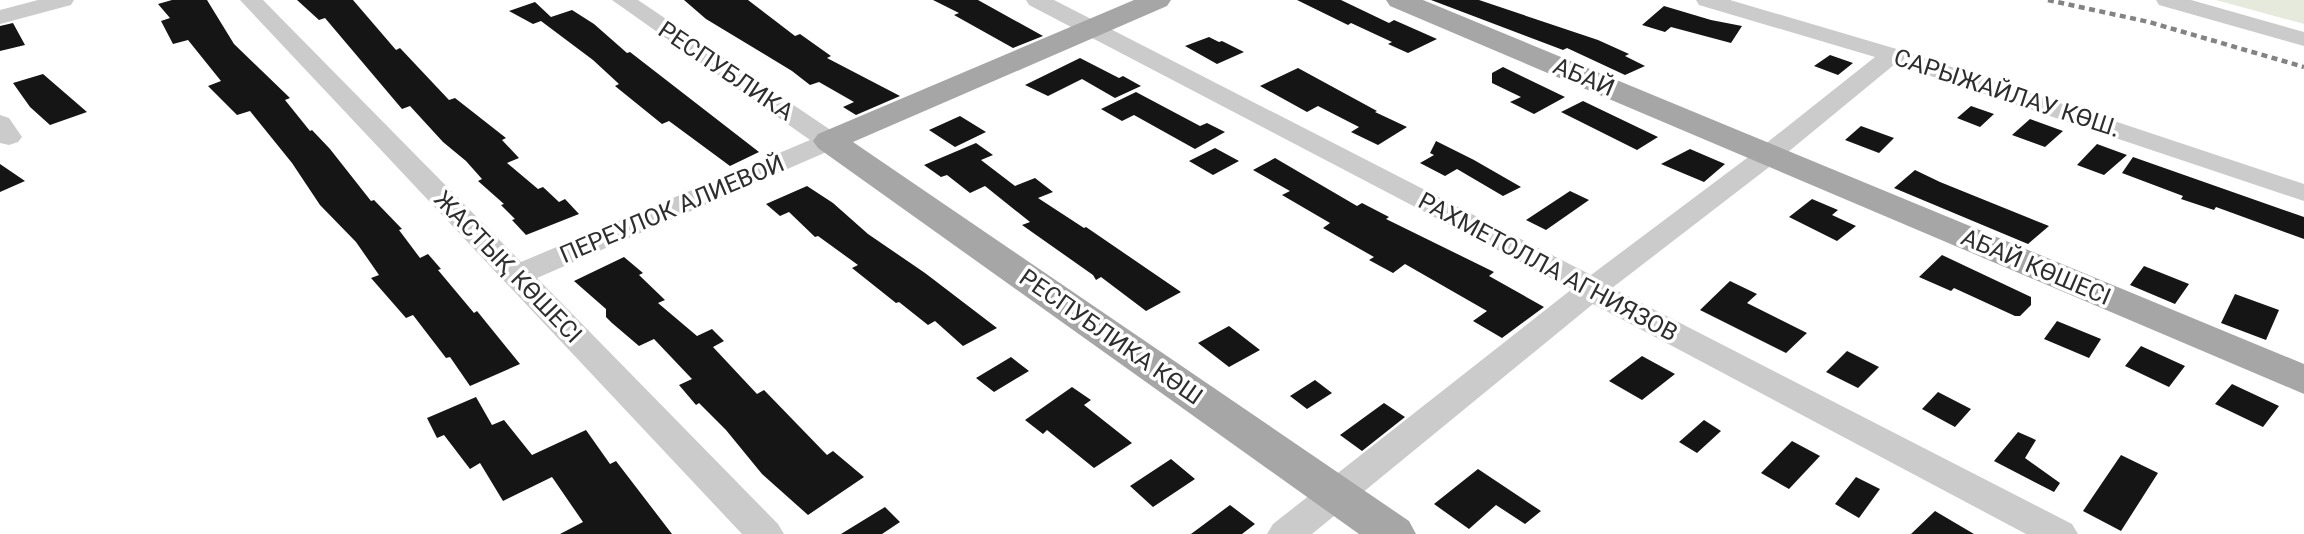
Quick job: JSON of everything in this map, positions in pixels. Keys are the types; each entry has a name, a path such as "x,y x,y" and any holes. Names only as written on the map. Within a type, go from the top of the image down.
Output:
{"main road":[{"path":"829,141 1157,0"},
{"name":"АБАЙ","path":"1400,0 1768,155"},
{"name":"РЕСПУБЛИКА КӨШ","path":"829,141 1392,534"},
{"name":"АБАЙ КӨШЕСІ","path":"1768,155 2304,380"}],"street":[{"path":"0,17 63,0"},
{"name":"ЖАСТЫҚ КӨШЕСІ","path":"251,0 765,534"},
{"name":"РЕСПУБЛИКА","path":"622,0 829,141"},
{"name":"РАХМЕТОЛЛА АГНИЯЗОВ","path":"1037,0 1593,288 1608,301 2059,534"},
{"name":"САРЫЖАЙЛАУ КӨШ.","path":"1707,0 1892,55 2304,193"},
{"path":"2167,0 2304,39"},
{"path":"1286,534 1593,288 1768,155 1892,55"},
{"name":"ПЕРЕУЛОК АЛИЕВОЙ","path":"515,276 829,141"}],"shaded area":[{"path":"2216,0 2304,0 2304,24"}],"building":[{"path":"172,0 207,0 234,44 290,98 285,100 310,131 330,149 371,201 374,200 402,229 399,230 420,258 428,254 441,269 438,270 474,313 477,311 520,364 470,386 450,357 446,358 413,315 406,318 371,278 379,275 356,242 320,205 292,163 250,111 237,115 208,86 221,81 188,40 173,44 161,21 170,18 158,4"},
{"path":"297,0 353,0 396,50 400,48 449,100 455,98 506,138 502,140 519,158 507,163 538,189 543,187 559,202 565,199 579,214 526,235 501,205 504,204 478,181 482,179 466,161 443,142 410,106 402,109 325,18 319,20"},
{"path":"684,0 748,0 795,36 800,34 831,56 827,58 900,96 856,115 843,107 854,102 819,82 810,85 792,71 706,19"},
{"path":"933,0 978,0 1043,36 1013,48 954,15 959,13"},
{"path":"1297,0 1341,0 1389,23 1394,20 1437,39 1408,53 1388,44 1392,42 1351,23 1348,25"},
{"path":"1431,0 1479,0 1598,40 1629,54 1625,56 1645,66 1625,75 1567,48 1563,50"},
{"path":"535,2 551,17 572,10 594,24 627,53 630,52 759,152 730,166 669,121 662,124 615,86 619,84 593,60 541,21 533,24 509,11"},
{"path":"1664,6 1742,26 1731,43 1671,27 1665,32 1642,25"},
{"path":"13,23 25,45 0,51 0,26"},
{"path":"1209,37 1244,52 1217,64 1185,46"},
{"path":"1830,55 1853,63 1838,75 1814,66"},
{"path":"1080,58 1141,86 1115,98 1082,79 1048,96 1025,85"},
{"path":"1503,67 1565,97 1534,114 1510,102 1521,97 1492,83 1492,73"},
{"path":"1298,68 1407,127 1378,145 1351,132 1359,127 1318,106 1307,112 1260,86"},
{"path":"43,74 87,112 50,125 30,107 13,83"},
{"path":"1136,92 1200,126 1207,123 1225,132 1195,149 1134,115 1122,121 1101,109"},
{"path":"1583,101 1658,137 1637,150 1561,112"},
{"path":"1971,106 1994,114 1980,127 1957,118"},
{"path":"960,116 986,132 955,147 929,130"},
{"path":"2030,119 2063,131 2045,147 2012,135"},
{"path":"1861,126 1894,138 1879,153 1845,140"},
{"path":"1436,141 1521,187 1503,196 1457,169 1445,176 1420,163 1434,155 1430,153"},
{"path":"976,143 993,155 981,160 1015,186 1035,178 1053,192 1038,198 1086,227 1181,292 1146,311 1101,277 1096,280 1093,275 1022,225 1030,222 985,186 970,193 947,175 941,177 924,165"},
{"path":"2097,144 2127,155 2104,175 2077,165"},
{"path":"1215,148 1239,161 1213,175 1189,161"},
{"path":"1690,149 1725,164 1704,182 1661,164"},
{"path":"2133,157 2304,217 2304,239 2216,207 2214,210 2181,199 2183,196 2122,173"},
{"path":"1275,158 1357,206 1362,203 1389,217 1386,219 1494,272 1489,276 1544,307 1502,338 1473,321 1487,311 1405,264 1393,273 1369,260 1374,257 1323,228 1330,223 1282,195 1290,191 1253,170"},
{"path":"0,164 25,181 0,192"},
{"path":"1915,170 2049,226 2028,244 1894,188"},
{"path":"807,186 997,328 963,346 935,321 928,325 899,302 896,303 852,268 858,265 818,236 815,237 789,212 780,216 766,204"},
{"path":"1570,191 1589,200 1546,230 1526,220"},
{"path":"1812,199 1838,210 1832,215 1856,226 1837,241 1789,217"},
{"path":"1942,255 2031,297 2031,305 2020,316 2015,316 1954,288 1951,291 1919,277"},
{"path":"624,257 643,273 639,275 665,300 658,303 697,336 712,329 724,341 713,347 757,394 764,390 827,455 833,451 864,477 808,515 762,474 726,430 699,403 696,405 679,385 692,379 654,339 639,346 606,317 606,309 574,281"},
{"path":"2144,266 2189,284 2175,304 2130,285"},
{"path":"1730,281 1757,294 1747,303 1807,333 1786,353 1700,310"},
{"path":"2235,294 2279,310 2266,340 2221,323"},
{"path":"2057,321 2101,339 2089,358 2044,339"},
{"path":"1229,326 1260,350 1229,367 1198,343"},
{"path":"2141,346 2185,366 2169,387 2125,366"},
{"path":"1847,351 1879,367 1858,388 1826,372"},
{"path":"1642,356 1675,374 1642,400 1609,381"},
{"path":"1011,357 1029,371 994,392 976,378"},
{"path":"1315,380 1332,393 1307,409 1290,396"},
{"path":"2232,384 2279,406 2263,427 2215,404"},
{"path":"1072,387 1091,400 1084,405 1132,443 1094,468 1047,430 1043,434 1025,420"},
{"path":"1938,392 1971,409 1955,427 1922,409"},
{"path":"476,397 492,425 504,420 532,455 586,430 610,464 616,461 672,534 560,534 583,522 552,477 503,501 480,463 470,469 444,435 437,438 427,418"},
{"path":"1384,403 1405,417 1362,451 1340,435"},
{"path":"1704,420 1721,431 1697,453 1679,442"},
{"path":"2018,432 2036,440 2025,458 2060,483 2054,492 1994,461"},
{"path":"1792,441 1820,456 1789,489 1761,473"},
{"path":"2121,455 2158,473 2121,531 2083,511"},
{"path":"1171,459 1195,479 1153,507 1130,486"},
{"path":"1478,469 1541,511 1525,524 1496,505 1469,529 1434,504"},
{"path":"1856,477 1880,489 1859,518 1835,504"},
{"path":"1230,505 1255,524 1242,534 1191,534"},
{"path":"885,507 900,522 882,534 841,534"},
{"path":"1935,511 1974,534 1911,534"}],"railway":[{"path":"2048,0 2149,22 2304,67"}]}
